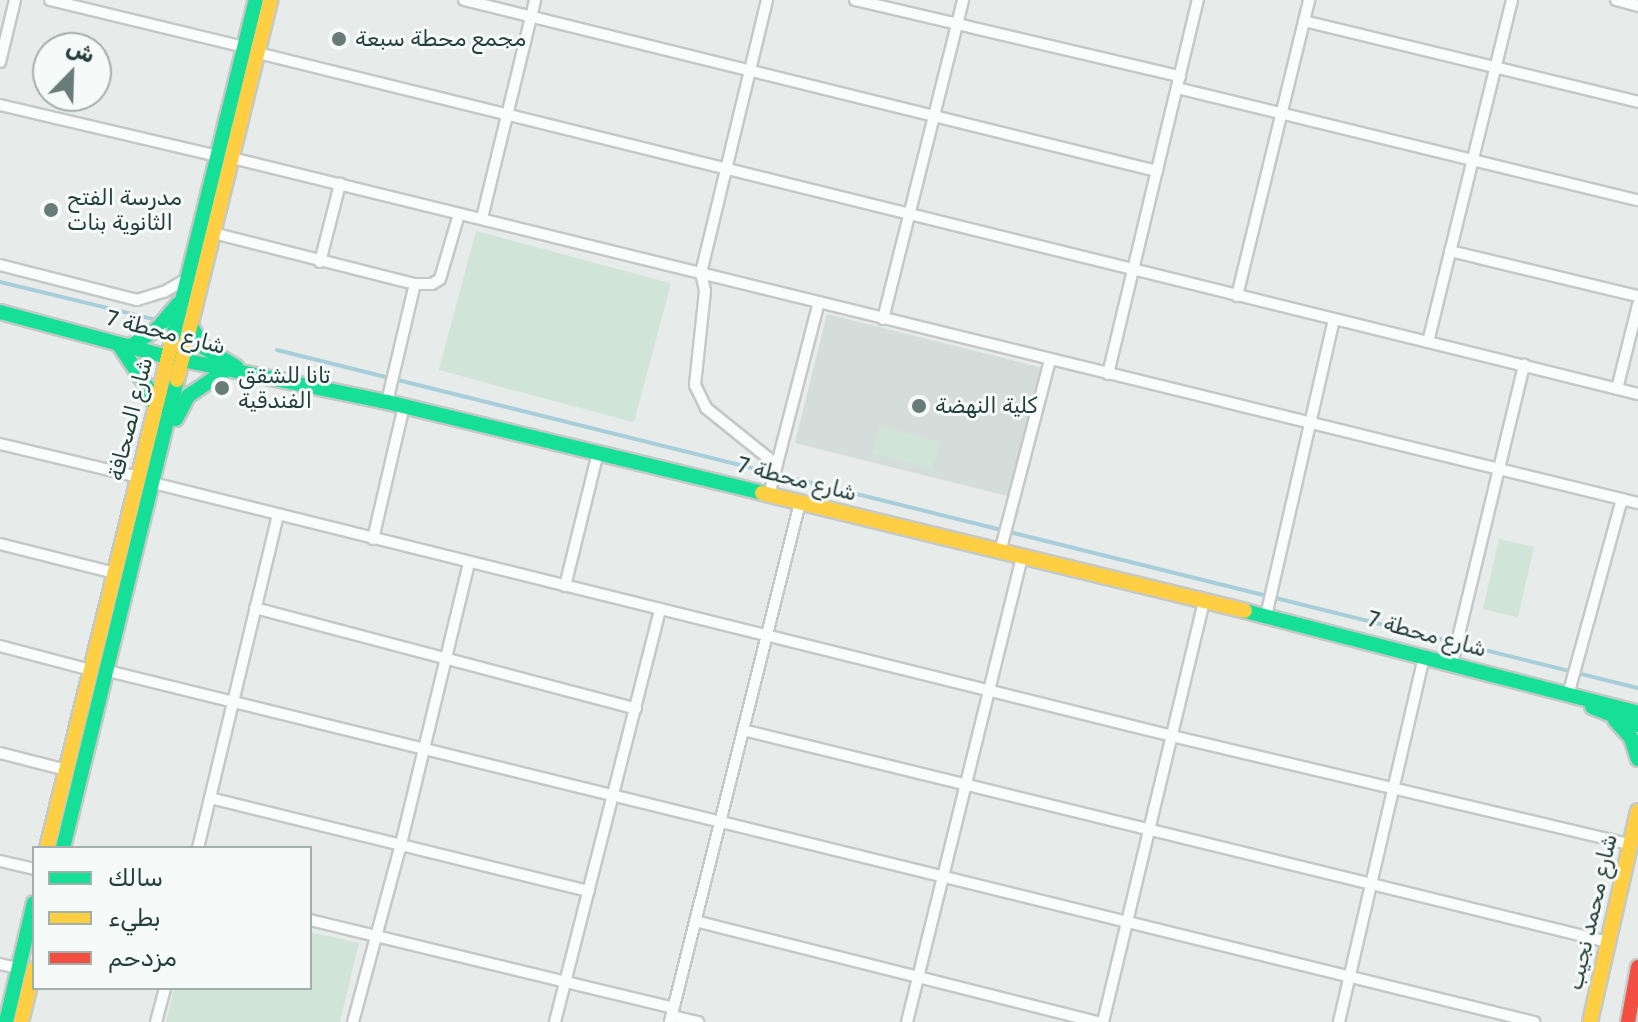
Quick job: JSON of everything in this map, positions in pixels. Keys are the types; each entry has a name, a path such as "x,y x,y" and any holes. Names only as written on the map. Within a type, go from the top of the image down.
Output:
{"main road":[{"name":"شارع الصحافة","path":"251,50 256,0"},
{"name":"شارع الصحافة","path":"47,846 115,573 146,480 159,460 176,359 180,301 185,279 224,157 251,50 270,0"},
{"name":"شارع الصحافة","path":"64,846 108,671 146,480 156,408 190,324 213,233 224,157"},
{"path":"156,408 124,346 157,329 180,301"},
{"name":"شارع محطة 7","path":"0,312 176,359 404,406 1266,616 1575,698 1617,713 1638,725"},
{"path":"190,324 203,347 250,375"},
{"path":"159,460 182,403 226,370"},
{"path":"1638,700 1617,713 1638,759"},
{"name":"شارع محطة 7","path":"1617,713 1638,713"},
{"name":"شارع محمد نجيب","path":"1590,1022 1638,811"},
{"path":"6,1022 32,911"},
{"path":"1628,1022 1638,967"},
{"path":"21,1022 32,977"}],"street":[{"path":"0,62 15,0"},
{"path":"50,0 507,117 1638,394"},
{"path":"464,0 1157,171"},
{"path":"482,218 535,0"},
{"path":"767,0 701,273 705,291 695,366 698,397 732,432 777,465"},
{"path":"855,0 1180,76"},
{"path":"883,319 963,0"},
{"path":"1108,374 1198,0"},
{"path":"1237,296 1309,0"},
{"path":"1428,342 1512,0"},
{"path":"1616,0 1638,6"},
{"path":"1304,21 1638,102"},
{"path":"1177,88 1638,200"},
{"path":"0,105 482,218 1638,503"},
{"path":"320,262 340,184"},
{"path":"213,233 320,262 415,284 432,284 440,279 459,214"},
{"path":"1450,251 1638,296"},
{"path":"0,265 137,300 164,292 204,268"},
{"path":"387,402 415,284"},
{"path":"769,495 819,302"},
{"path":"1617,389 1638,305"},
{"path":"1266,616 1334,320"},
{"path":"1000,552 1050,360"},
{"path":"1452,663 1524,365"},
{"path":"373,539 404,406"},
{"path":"0,444 278,516 1172,736 1630,844"},
{"path":"565,586 598,453"},
{"path":"1575,698 1622,499"},
{"path":"672,1015 800,503"},
{"path":"198,846 278,516"},
{"path":"0,544 115,573"},
{"path":"907,1022 1022,557"},
{"path":"353,1022 401,844 469,563"},
{"path":"695,921 1100,1022 1127,923 1204,601"},
{"path":"255,608 636,709"},
{"path":"555,1022 660,609"},
{"path":"0,646 91,670"},
{"path":"1339,1022 1424,656"},
{"path":"108,671 1534,1022"},
{"path":"743,730 1149,832 1608,942"},
{"path":"0,753 66,770"},
{"path":"210,798 589,891"},
{"path":"0,861 32,869"},
{"path":"312,921 565,982 698,1022"},
{"path":"0,964 18,968"},
{"path":"156,1022 164,990"}],"shaded area":[{"name":"كلية النهضة","path":"827,314 1043,368 1011,497 795,443"}],"green space":[{"path":"476,231 671,283 634,422 439,370"},
{"path":"880,426 940,442 933,469 873,453"},
{"path":"1499,539 1534,547 1518,617 1483,609"},
{"path":"312,932 359,943 340,1022 166,1022 174,990 312,990"}],"waterway":[{"path":"0,282 157,320"},
{"path":"277,350 1638,688"}],"traffic: fast":[{"path":"172,341 256,0"},
{"path":"129,347 157,329 178,304"},
{"path":"0,312 168,357 387,402 762,493"},
{"path":"191,326 203,347 236,367"},
{"path":"119,345 148,388 156,408"},
{"path":"176,419 188,396 226,370"},
{"path":"63,846 177,380"},
{"path":"1245,611 1638,713"},
{"path":"1592,707 1638,725"},
{"path":"1615,720 1631,738 1638,759"},
{"path":"6,1022 32,912"}],"traffic: slow":[{"path":"177,380 270,0"},
{"path":"47,846 172,341"},
{"path":"762,493 1245,611"},
{"path":"1590,1022 1638,811"},
{"path":"21,1022 32,977"}],"traffic: jam":[{"path":"1628,1022 1638,967"}],"place":[{"name":"مجمع محطة سبعة","path":"339,39"},
{"name":"مدرسة الفتح الثانوية بنات","path":"51,210"},
{"name":"تانا للشقق الفندقية","path":"222,388"},
{"name":"كلية النهضة","path":"919,406"}]}
